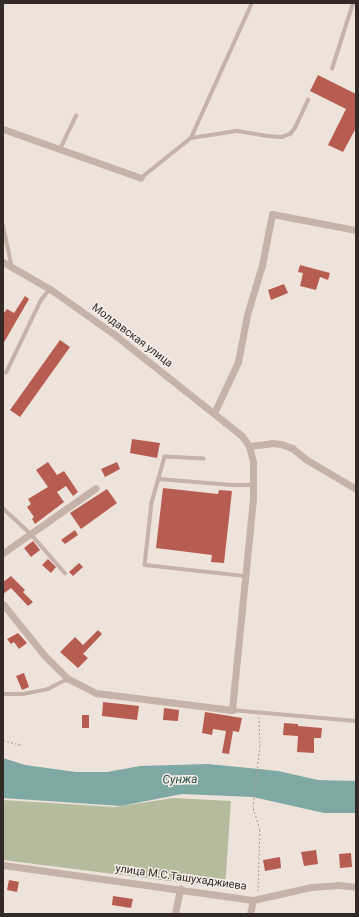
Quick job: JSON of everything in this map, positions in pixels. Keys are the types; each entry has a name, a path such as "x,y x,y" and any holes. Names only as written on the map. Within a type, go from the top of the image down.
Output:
{"street":[{"path":"3,129 142,178"},
{"path":"214,413 238,362 247,315 262,265 272,214 356,230"},
{"name":"Молдавская улица","path":"3,262 50,289 114,335 242,436 249,446"},
{"path":"3,604 44,655 68,679 96,693 232,710 246,576 253,485 253,462 249,446 272,443 281,444 292,448 307,460 355,487"},
{"path":"3,553 96,488"},
{"name":"улица М.С.Ташухаджиева","path":"3,864 256,899 311,887 338,885 356,886"},
{"path":"175,914 180,888"},
{"path":"250,914 256,899"}],"lane":[{"path":"142,178 191,138 252,3"},
{"path":"332,69 353,3"},
{"path":"191,138 236,131 282,137 290,134 295,128 308,100"},
{"path":"60,149 76,116"},
{"path":"3,224 13,268"},
{"path":"6,373 41,300 50,289"},
{"path":"204,459 166,457 152,503 145,565 246,576"},
{"path":"160,479 232,485 253,485"},
{"path":"3,508 31,534 65,572"},
{"path":"3,694 23,694 48,689 68,679"},
{"path":"232,710 356,721"}],"path":[{"path":"256,899 260,829 254,807 256,767 260,746 259,713"},
{"path":"3,740 22,745"}],"green space":[{"path":"173,798 231,801 225,888 3,860 3,800 115,807"}],"water":[{"name":"Сунжа","path":"3,758 25,765 76,772 107,772 140,766 208,764 278,771 318,780 356,781 356,813 324,813 253,797 182,794 121,806 3,798"}],"building":[{"path":"318,75 356,94 356,128 343,152 328,145 346,109 310,91"},
{"path":"300,265 330,273 328,280 320,277 316,290 300,286 303,273 298,272"},
{"path":"284,284 288,293 271,300 268,290"},
{"path":"25,296 29,299 3,344 3,314 7,309 14,313"},
{"path":"60,340 70,347 20,417 10,410"},
{"path":"132,439 160,443 157,458 130,453"},
{"path":"48,462 57,475 64,471 78,492 73,496 66,486 57,492 64,502 35,524 32,519 34,517 27,507 31,504 28,499 48,487 36,470"},
{"path":"117,462 120,469 105,477 101,469"},
{"path":"163,488 218,494 219,490 232,491 224,563 211,562 212,555 156,548"},
{"path":"107,489 117,503 81,529 70,513"},
{"path":"75,530 78,535 65,544 61,540"},
{"path":"33,541 40,550 31,557 24,548"},
{"path":"48,559 56,567 51,573 42,565"},
{"path":"79,563 83,567 73,576 69,572"},
{"path":"11,576 25,590 23,592 33,602 28,606 11,588 3,594 3,582"},
{"path":"98,630 102,634 83,654 88,658 78,668 60,652 75,637 83,645"},
{"path":"18,633 27,643 19,649 14,642 11,644 7,639"},
{"path":"24,673 29,687 22,690 16,676"},
{"path":"103,702 139,706 137,720 102,716"},
{"path":"164,708 179,710 178,721 163,720"},
{"path":"205,712 242,718 239,732 233,731 229,754 222,753 226,731 213,729 212,735 202,733"},
{"path":"82,715 89,715 89,728 82,728"},
{"path":"284,723 322,728 321,738 314,738 314,753 297,752 298,736 283,735"},
{"path":"316,850 318,864 304,866 301,852"},
{"path":"351,853 352,867 340,868 339,854"},
{"path":"280,857 281,868 265,871 263,860"},
{"path":"9,880 19,882 17,892 7,890"},
{"path":"113,896 133,899 131,908 112,905"}]}
